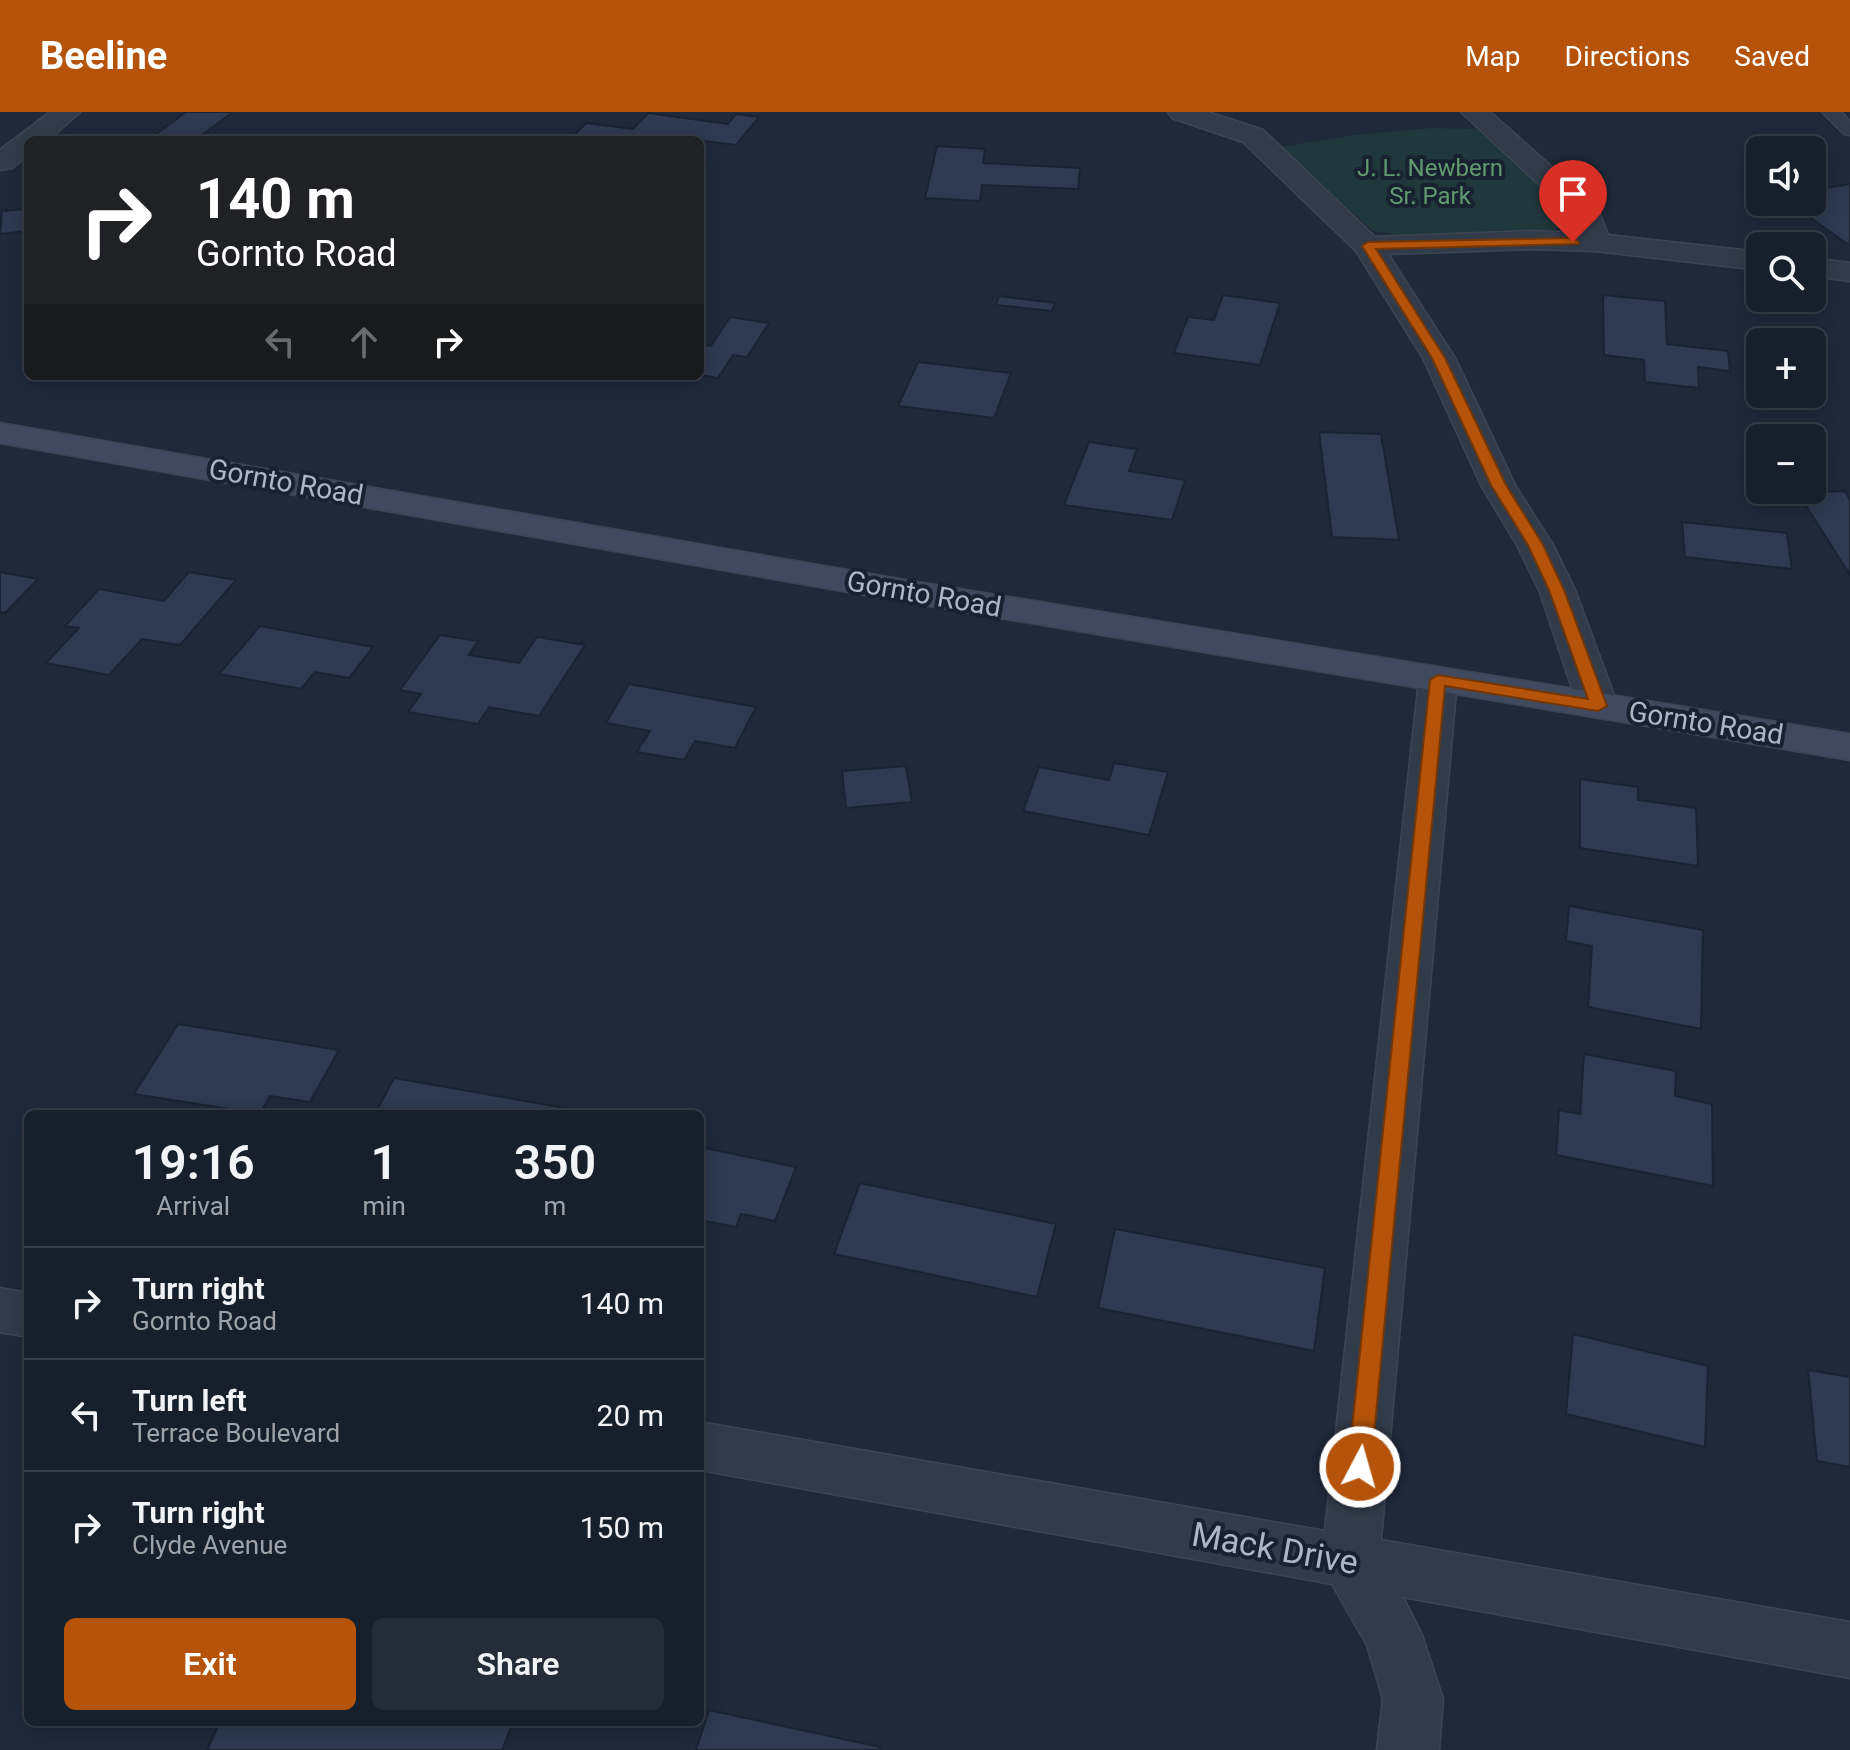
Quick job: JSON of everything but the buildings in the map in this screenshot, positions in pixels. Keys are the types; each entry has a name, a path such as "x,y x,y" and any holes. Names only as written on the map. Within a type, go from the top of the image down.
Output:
{"main road":[{"name":"Gornto Road","path":"0,433 1438,680 1850,747"}],"street":[{"path":"36,136 67,112"},
{"path":"1181,112 1253,136 1368,246 1439,358 1498,485 1535,545 1557,590 1598,706"},
{"path":"1474,112 1587,213 1595,242"},
{"path":"10,163 24,147"},
{"path":"1368,246 1530,240 1595,242 1746,259"},
{"path":"1826,269 1850,272"},
{"path":"1408,1750 1413,1699 1393,1635 1350,1562 1438,680"},
{"path":"0,1310 24,1314"},
{"name":"Mack Drive","path":"704,1447 1850,1650"}],"lane":[{"path":"1831,112 1850,130"}],"green space":[{"name":"J. L. Newbern Sr. Park","path":"1431,128 1485,129 1579,213 1554,230 1406,236 1373,231 1280,147 1354,135"}],"route":[{"path":"1360,1467 1438,680 1598,706 1557,590 1535,545 1498,485 1439,358 1368,246 1530,240 1573,242"}]}
